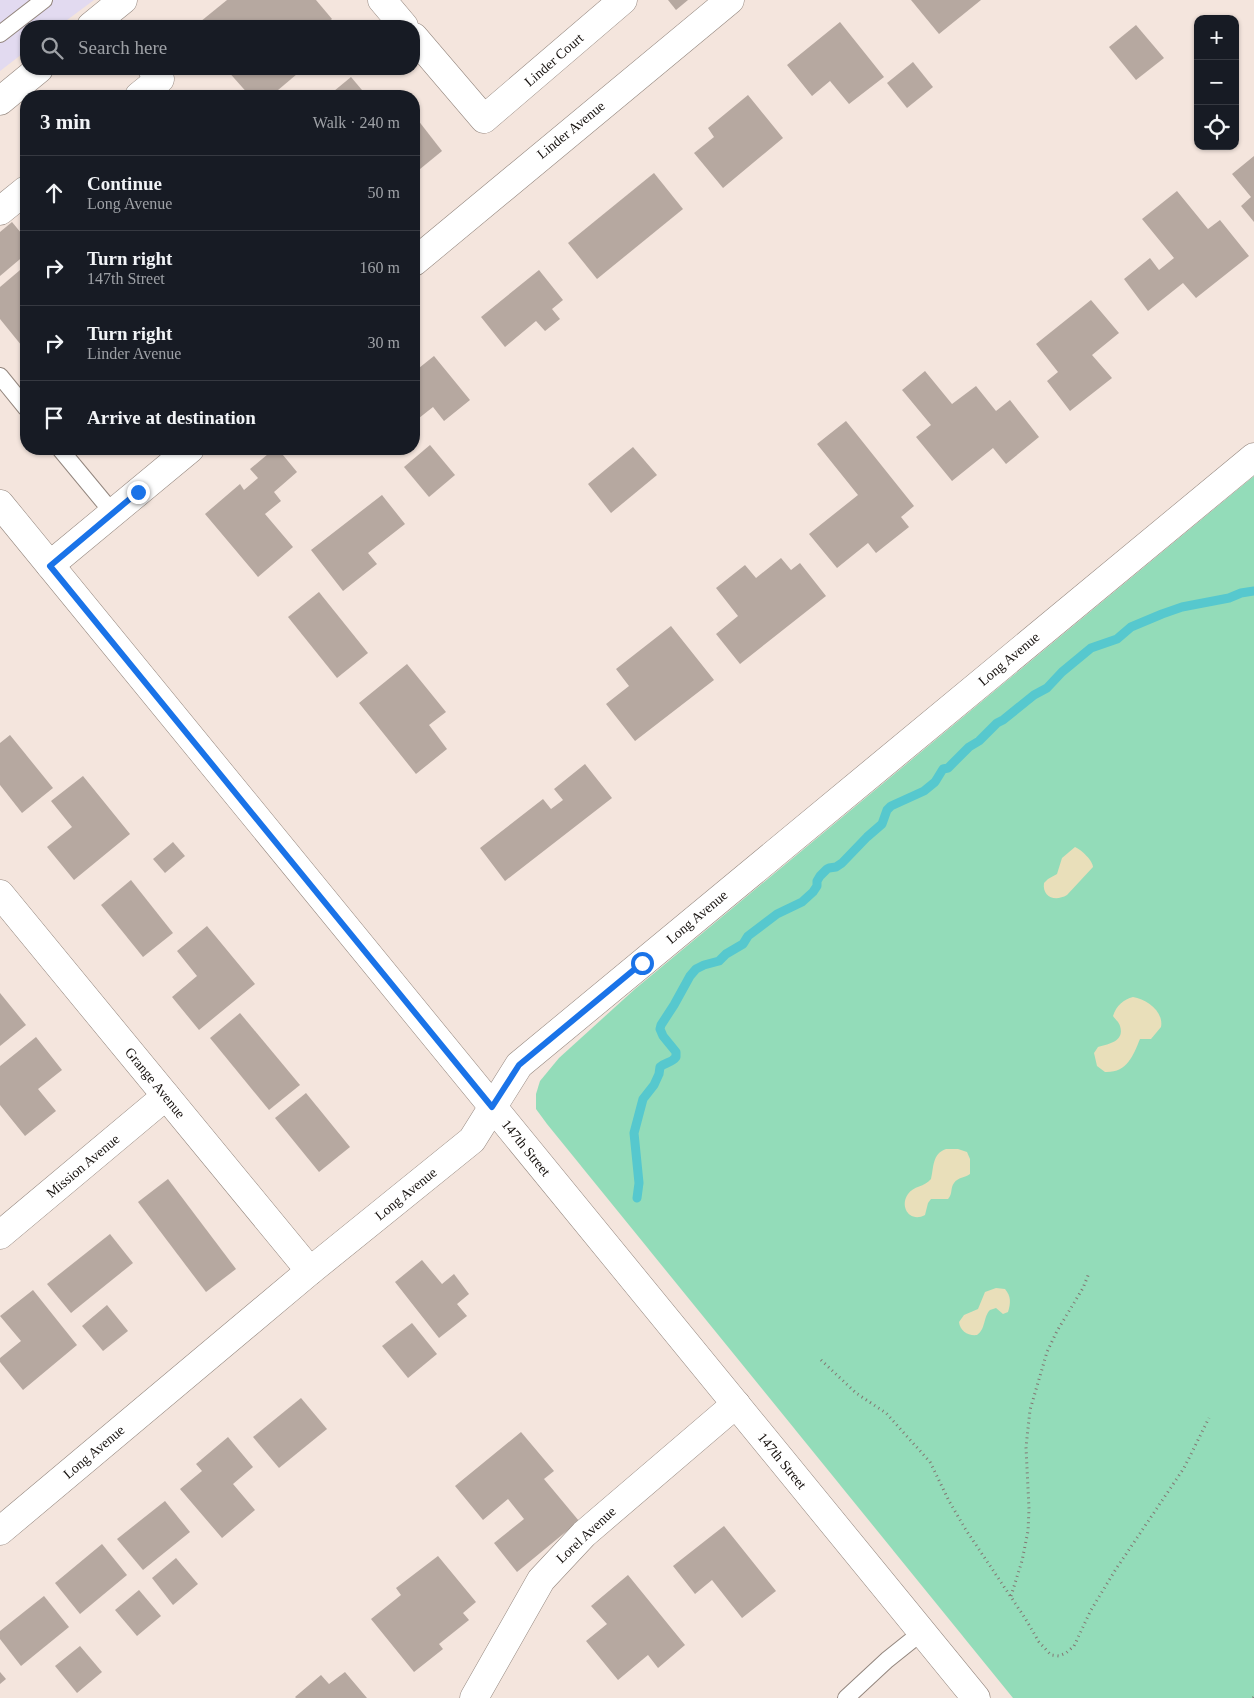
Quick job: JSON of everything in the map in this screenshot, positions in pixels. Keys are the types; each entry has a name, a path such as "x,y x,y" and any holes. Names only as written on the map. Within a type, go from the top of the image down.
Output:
{"street":[{"path":"382,0 399,20"},
{"name":"Linder Court","path":"420,44 484,119 623,0"},
{"name":"Linder Avenue","path":"420,257 730,0"},
{"path":"0,100 31,75"},
{"path":"146,90 160,79 157,75"},
{"path":"0,211 20,195"},
{"path":"50,566 183,455"},
{"name":"Long Avenue","path":"0,1532 310,1271 472,1140 519,1065 1254,457"},
{"name":"147th Street","path":"0,504 976,1698"},
{"name":"Grange Avenue","path":"0,894 310,1271"},
{"name":"Mission Avenue","path":"0,1235 166,1096"},
{"name":"Lorel Avenue","path":"474,1698 542,1580 562,1557 584,1534 736,1404"}],"lane":[{"path":"0,34 44,0"},
{"path":"0,376 20,401"},
{"path":"65,455 112,513"},
{"path":"846,1698 887,1660 922,1632"}],"path":[{"path":"1011,1596 1022,1561 1028,1531 1029,1509 1026,1446 1030,1410 1047,1352 1057,1331 1083,1288 1089,1273"},
{"path":"821,1360 856,1393 886,1413 930,1462 966,1530 1045,1650 1051,1655 1059,1656 1074,1646 1091,1610 1116,1569 1184,1468 1209,1418"}],"shaded area":[{"path":"0,0 94,0 67,20 20,20 20,56 0,71"}],"green space":[{"path":"1254,476 1254,1698 1013,1698 547,1124 536,1109 536,1094 540,1081 559,1058 635,989"}],"sand":[{"path":"1075,847 1087,856 1093,867 1067,895 1058,898 1050,897 1045,892 1044,883 1057,874 1062,858"},
{"path":"1133,997 1144,1000 1157,1011 1160,1016 1161,1027 1151,1039 1140,1039 1132,1057 1124,1066 1113,1072 1105,1072 1097,1066 1094,1053 1098,1047 1118,1039 1121,1031 1120,1026 1113,1016 1116,1009 1126,999"},
{"path":"946,1149 958,1149 967,1152 970,1159 970,1174 956,1181 948,1199 931,1199 925,1215 915,1217 905,1208 908,1194 931,1179 933,1166 938,1154"},
{"path":"996,1288 1005,1289 1008,1294 1010,1303 1008,1312 1003,1314 996,1308 990,1310 977,1335 965,1332 959,1322 964,1315 978,1309 985,1292"}],"building":[{"path":"227,0 316,0 332,19 331,20 202,20"},
{"path":"668,0 688,0 676,10"},
{"path":"911,0 981,0 939,34"},
{"path":"840,22 884,77 849,104 830,81 812,96 787,65"},
{"path":"1136,25 1164,58 1136,80 1109,47"},
{"path":"913,62 933,87 907,108 887,83"},
{"path":"231,75 296,75 278,90 245,90"},
{"path":"351,77 362,90 335,90"},
{"path":"748,95 783,138 723,188 694,153 714,137 708,128"},
{"path":"420,123 442,151 420,169"},
{"path":"1254,156 1254,222 1241,206 1251,197 1232,174"},
{"path":"654,173 683,209 597,279 568,243"},
{"path":"1177,191 1208,229 1220,220 1249,256 1196,298 1183,283 1148,311 1124,279 1150,258 1159,270 1174,258 1142,219"},
{"path":"12,222 20,232 20,259 0,276 0,232"},
{"path":"20,270 20,344 0,319 0,287"},
{"path":"539,270 563,300 552,309 560,319 545,331 536,321 505,347 481,317"},
{"path":"1091,300 1119,333 1092,355 1112,378 1070,411 1047,381 1058,372 1036,344"},
{"path":"434,356 470,400 444,421 433,407 420,417 420,367"},
{"path":"925,371 952,404 976,386 996,411 1010,400 1039,437 1006,464 993,448 952,481 916,437 931,425 902,390"},
{"path":"846,421 914,506 901,517 909,527 876,553 868,543 837,568 809,534 858,495 817,444"},
{"path":"430,445 455,475 429,497 404,467"},
{"path":"633,447 657,475 611,513 588,484"},
{"path":"267,455 283,455 297,472 274,492 281,501 265,514 293,547 258,577 205,514 240,484 244,490 258,478 250,469"},
{"path":"382,495 405,524 368,553 377,564 343,591 311,550"},
{"path":"781,558 791,570 800,563 826,596 740,664 716,634 738,616 716,588 745,565 756,578"},
{"path":"319,592 368,653 337,678 288,617"},
{"path":"671,626 714,680 635,741 606,704 629,686 616,669"},
{"path":"407,664 446,712 429,725 447,749 416,774 359,703"},
{"path":"10,735 53,788 22,813 0,785 0,743"},
{"path":"585,764 612,798 505,881 480,848 543,799 551,809 563,800 554,789"},
{"path":"83,776 130,834 74,880 47,847 72,827 51,801"},
{"path":"173,842 185,856 165,873 153,859"},
{"path":"131,880 173,933 143,957 101,905"},
{"path":"207,926 255,984 199,1030 172,997 197,976 177,951"},
{"path":"0,993 26,1025 0,1046"},
{"path":"240,1013 300,1085 269,1110 210,1038"},
{"path":"36,1037 62,1070 38,1089 56,1111 25,1136 0,1105 0,1066"},
{"path":"306,1093 350,1147 319,1172 275,1118"},
{"path":"168,1179 236,1269 206,1292 138,1202"},
{"path":"110,1234 133,1263 71,1313 47,1284"},
{"path":"422,1260 442,1284 454,1274 469,1294 457,1304 467,1316 439,1338 395,1282"},
{"path":"33,1290 77,1345 23,1390 0,1362 0,1358 21,1341 0,1316"},
{"path":"107,1305 128,1331 103,1351 82,1326"},
{"path":"412,1323 437,1354 408,1378 382,1346"},
{"path":"301,1398 327,1429 279,1468 253,1437"},
{"path":"521,1432 554,1471 544,1479 579,1521 517,1572 494,1543 524,1519 508,1499 483,1520 455,1486"},
{"path":"228,1437 253,1467 233,1484 255,1510 222,1538 180,1489 202,1471 196,1464"},
{"path":"165,1501 190,1532 143,1570 117,1539"},
{"path":"724,1526 776,1591 742,1618 712,1580 695,1594 673,1566"},
{"path":"102,1544 127,1575 80,1614 55,1583"},
{"path":"438,1556 476,1602 463,1613 469,1620 439,1644 443,1649 414,1672 371,1619 401,1595 396,1588"},
{"path":"176,1558 198,1584 173,1605 152,1578"},
{"path":"628,1575 685,1645 658,1668 648,1655 618,1680 586,1641 607,1624 591,1606"},
{"path":"139,1590 161,1616 137,1636 115,1610"},
{"path":"44,1596 69,1627 21,1666 0,1639 0,1631"},
{"path":"80,1646 102,1672 77,1693 55,1666"},
{"path":"0,1672 6,1679 0,1684"},
{"path":"345,1672 367,1698 295,1697 321,1675 329,1684"}],"waterway":[{"path":"637,1198 639,1183 634,1133 643,1099 654,1085 660,1067 676,1057 676,1052 663,1036 660,1029 661,1025 696,969 719,961 726,954 743,944 748,936 777,914 802,902 813,892 820,876 827,869 842,863 882,824 887,810 891,806 924,791 935,782 943,769 948,768 997,723 1034,695 1047,688 1062,672 1091,648 1117,639 1131,627 1182,607 1254,591"}],"route":[{"path":"138,492 50,566 492,1107 519,1065 642,963"}]}
